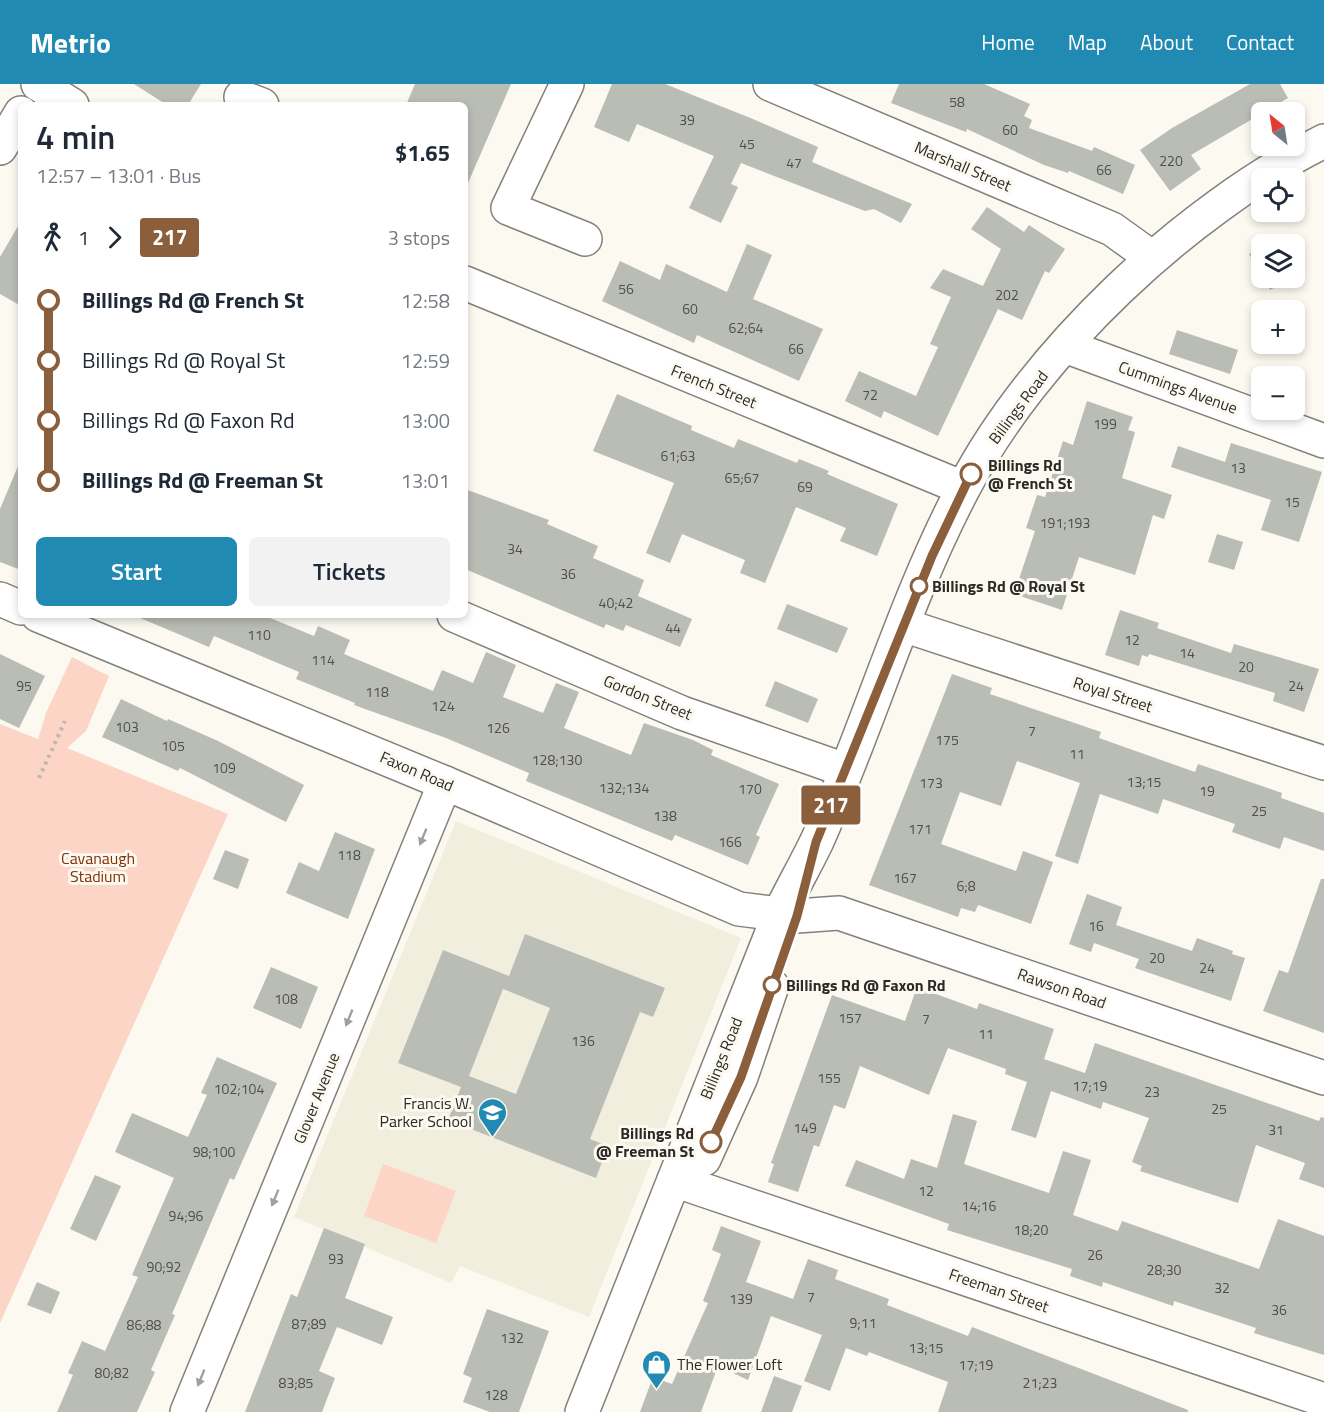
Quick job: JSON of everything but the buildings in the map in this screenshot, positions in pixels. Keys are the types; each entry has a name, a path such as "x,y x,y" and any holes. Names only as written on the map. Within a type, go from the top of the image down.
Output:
{"street":[{"path":"28,102 38,84 67,102"},
{"path":"567,84 508,208 585,239"},
{"name":"Marshall Street","path":"770,84 826,95 1112,229 1152,257"},
{"path":"0,148 18,118"},
{"name":"Billings Road","path":"582,1412 682,1183 741,1077 788,915 903,625 963,488 1023,398 1065,346 1152,257 1256,178 1324,141"},
{"name":"French Street","path":"468,284 963,488"},
{"name":"Cummings Avenue","path":"1065,346 1324,441"},
{"path":"0,599 18,607"},
{"name":"Faxon Road","path":"45,618 445,783 738,909 788,915"},
{"name":"Gordon Street","path":"461,618 682,712 845,770"},
{"name":"Royal Street","path":"903,625 1324,763"},
{"name":"Glover Avenue","path":"187,1412 445,783"},
{"name":"Rawson Road","path":"788,915 839,913 1324,1077"},
{"name":"Billings Road","path":"602,1412 682,1183"},
{"name":"Freeman Street","path":"682,1183 1324,1400"}],"path":[{"path":"39,778 65,721"}],"shaded area":[{"name":"Francis W. Parker School","path":"456,821 741,938 589,1317 460,1266 451,1283 294,1217"}],"green space":[{"name":"Cavanaugh Stadium","path":"72,657 109,676 86,731 67,748 228,814 0,1323 0,724 38,739 46,713"},
{"path":"383,1164 456,1191 436,1243 364,1216"}],"bus line":[{"name":"217","path":"711,1142 741,1077 797,916 816,842 932,556 971,474"}],"place":[{"name":"Billings Rd @ French St","path":"971,474"},
{"name":"Billings Rd @ Royal St","path":"919,586"},
{"name":"Billings Rd @ Faxon Rd","path":"772,985"},
{"name":"Francis W. Parker School","path":"493,1138"},
{"name":"Billings Rd @ Freeman St","path":"711,1142"},
{"name":"The Flower Loft","path":"656,1390"}]}
